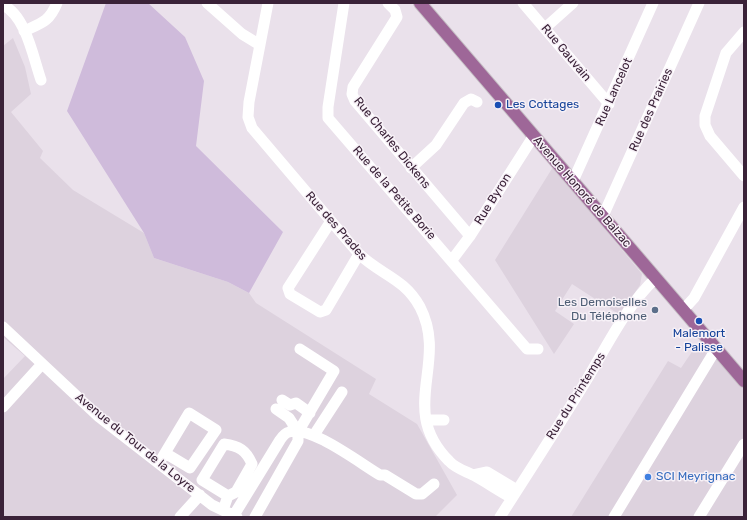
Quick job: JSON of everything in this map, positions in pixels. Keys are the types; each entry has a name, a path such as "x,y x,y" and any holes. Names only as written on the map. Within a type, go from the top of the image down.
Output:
{"main road":[{"name":"Avenue Honoré de Balzac","path":"420,3 533,137 573,181 744,381"}],"street":[{"path":"24,31 45,22 52,14 57,3"},
{"path":"207,3 242,34 260,44 268,3"},
{"name":"Rue de la Petite Borie","path":"344,3 328,107 328,118 452,260 527,349 538,349"},
{"name":"Rue Charles Dickens","path":"388,3 395,10 397,18 353,87 352,94 355,101 470,236"},
{"name":"Rue Gauvain","path":"523,3 609,104"},
{"path":"545,28 573,3"},
{"name":"Rue Lancelot","path":"573,181 609,104 653,3"},
{"name":"Rue des Prairies","path":"603,216 699,3"},
{"path":"3,5 10,8 20,20 41,80"},
{"path":"744,32 726,53 705,116 704,125 710,136 744,176"},
{"name":"Rue des Prades","path":"260,44 248,117 252,128 359,254 370,264 400,282 407,289 419,307 427,323 431,347 423,404 428,425 437,446 450,462 473,475 487,472 514,494"},
{"path":"411,168 436,145 464,103 471,99 477,102"},
{"name":"Rue Byron","path":"452,260 470,236 533,137"},
{"path":"683,310 694,298 744,207"},
{"path":"331,221 288,288 290,294 320,312 326,310 359,254"},
{"name":"Rue du Printemps","path":"500,517 556,430 624,319 641,294 656,278"},
{"name":"Avenue du Tour de la Loyre","path":"3,327 100,417 212,505 236,516"},
{"path":"255,517 298,441 298,432 334,371 300,348"},
{"path":"614,517 716,349"},
{"path":"3,407 42,364"},
{"path":"314,435 342,392"},
{"path":"298,432 279,405 290,405 296,403 310,413"},
{"path":"159,463 165,453 189,413 216,430 190,468 165,453"},
{"path":"236,516 286,432 298,432 314,435 380,475 385,475 416,494 422,494 434,484"},
{"path":"223,510 228,496 236,492 252,464 248,453 236,446 224,444 202,480 228,496"},
{"path":"699,517 744,444"},
{"path":"180,517 200,495"}],"shaded area":[{"path":"106,3 148,3 185,37 204,81 196,146 283,232 249,293 228,282 154,258 144,233 67,111"},
{"path":"13,38 25,67 31,94 11,112 43,151 40,158 73,190 144,233 154,258 228,282 249,293 256,303 376,379 369,394 417,424 457,495 435,517 3,517 3,379 25,356 3,337 3,46"},
{"path":"553,167 642,274 640,285 620,315 572,284 555,311 574,324 554,354 495,260"},
{"path":"706,331 744,374 744,517 571,517 668,361 681,368"}],"place":[{"name":"Les Cottages","path":"498,105"},
{"name":"Les Demoiselles Du Téléphone","path":"655,310"},
{"name":"Malemort - Palisse","path":"699,321"},
{"name":"SCI Meyrignac","path":"648,477"}]}
